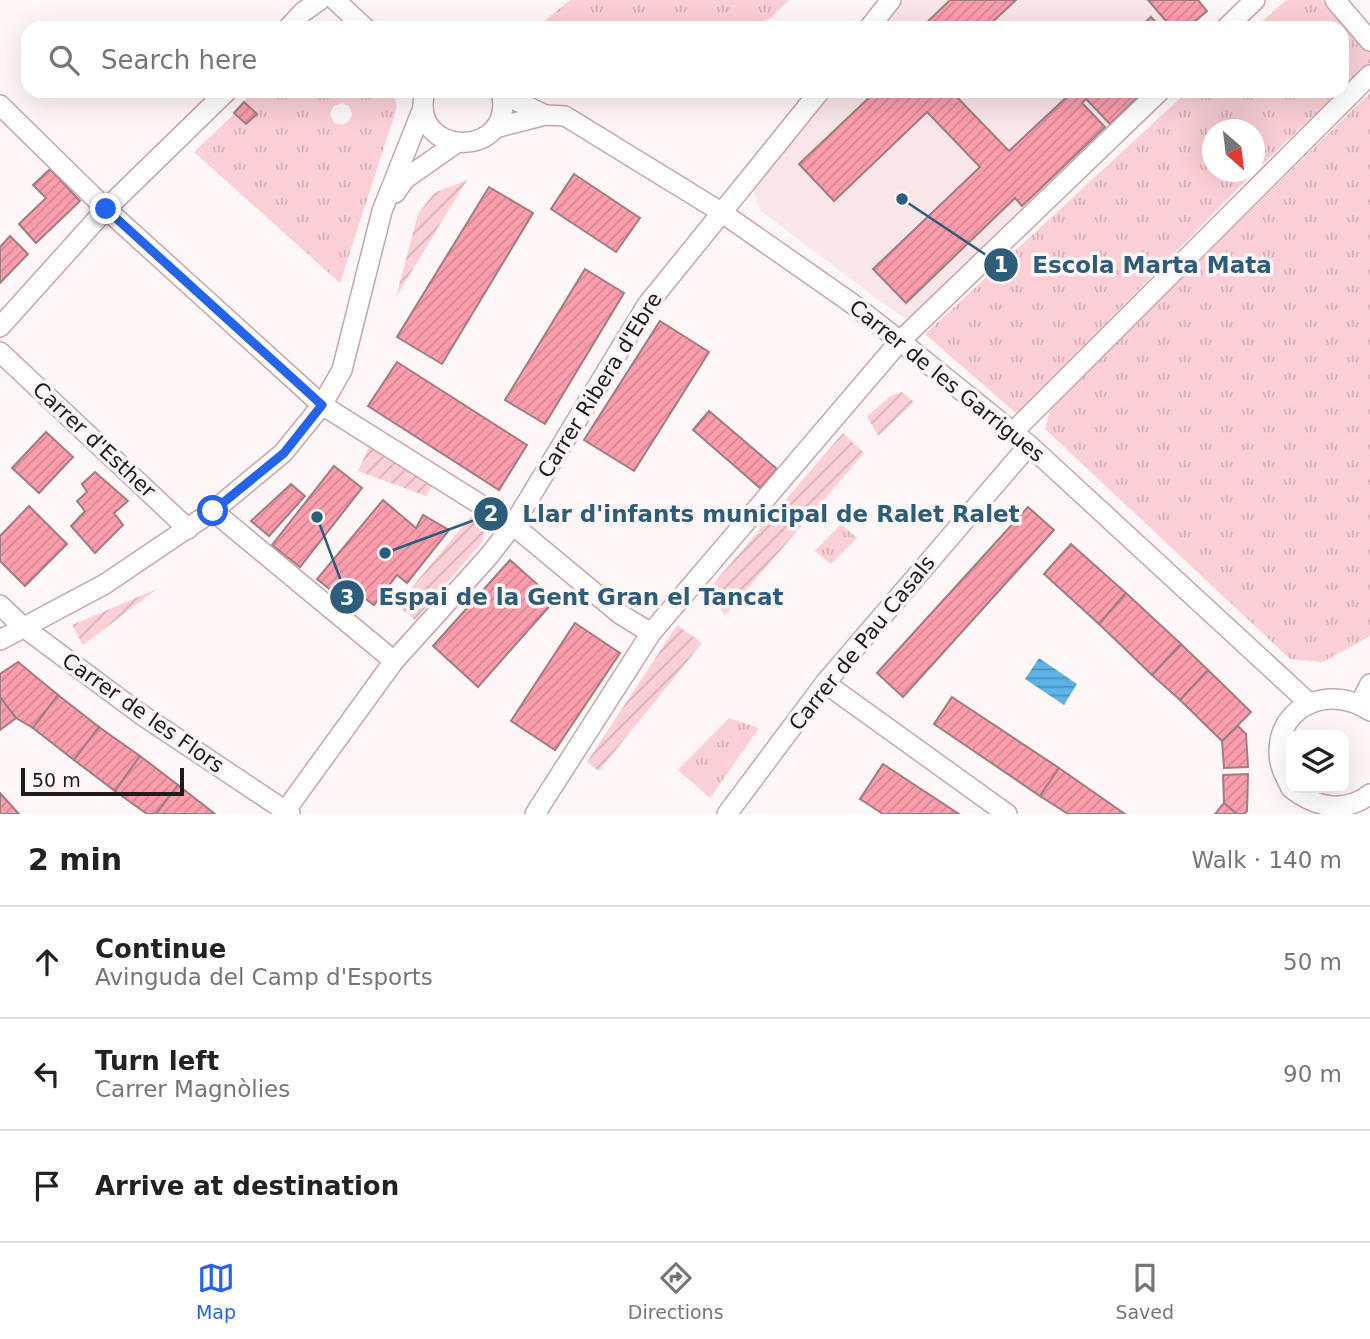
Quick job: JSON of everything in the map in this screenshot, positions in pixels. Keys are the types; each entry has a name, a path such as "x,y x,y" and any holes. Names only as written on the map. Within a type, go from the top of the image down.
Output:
{"street":[{"path":"295,21 320,0"},
{"path":"335,0 358,21"},
{"path":"874,21 891,0"},
{"path":"1233,21 1255,0"},
{"path":"1335,0 1370,41"},
{"path":"1349,96 1370,75"},
{"path":"0,327 106,209 220,98"},
{"path":"495,128 503,111 502,98"},
{"name":"Carrer de les Garrigues","path":"513,98 545,114 565,116 721,212 850,302 1029,445 1309,703"},
{"name":"Carrer Ribera d'Ebre","path":"286,813 394,662 488,557 513,524 647,305 815,98"},
{"path":"536,814 651,633 900,341 1153,98"},
{"path":"1013,432 1347,98"},
{"path":"424,100 428,124 440,137 455,144"},
{"path":"0,640 105,584 213,511 284,453 322,405 342,370 382,211 424,100"},
{"path":"0,105 106,209 322,405 513,524 620,614 651,633"},
{"path":"382,211 405,179 455,144 477,141 495,128 545,114"},
{"name":"Carrer d'Esther","path":"0,352 188,529"},
{"name":"Carrer de Pau Casals","path":"727,814 825,683 1029,445"},
{"path":"213,511 394,662"},
{"name":"Carrer de les Flors","path":"0,605 22,626 139,713 286,813"},
{"path":"825,683 1007,814"},
{"path":"1286,779 1279,751 1283,732 1294,715 1309,703 1335,697 1365,707 1370,684"},
{"path":"1301,807 1336,808 1352,805 1368,797"}],"shaded area":[{"path":"898,0 1146,0 1166,21 882,21"},
{"path":"820,98 1153,98 915,325 761,211 751,186"}],"green space":[{"path":"570,0 789,0 765,21 544,21"},
{"path":"1286,0 1323,0 1342,21 1263,21"},
{"path":"1349,28 1370,51 1370,63 1349,82"},
{"path":"1370,93 1370,636 1323,662 1290,659 1045,429 1050,410 1080,377"},
{"path":"247,98 395,98 397,107 340,283 194,152","holes":["342,103 349,106 352,114 349,121 343,125 334,123 330,113 334,106"]},
{"path":"1180,98 1333,98 1265,162 1265,119 1202,119 1202,182 1244,182 1017,414 925,334"},
{"path":"467,180 396,297 418,214 434,193"},
{"path":"902,392 914,402 878,436 867,416 891,396"},
{"path":"843,433 864,453 725,615 707,591"},
{"path":"369,447 432,486 426,496 358,471"},
{"path":"473,514 485,523 482,542 415,620 397,605"},
{"path":"841,524 857,538 831,564 815,551"},
{"path":"157,589 83,645 72,625"},
{"path":"677,625 702,643 599,771 587,762"},
{"path":"729,718 759,728 710,798 678,770"}],"water":[{"path":"1039,658 1077,684 1064,705 1025,679"}],"building":[{"path":"950,0 1016,0 994,21 928,21"},
{"path":"1148,0 1198,0 1207,11 1195,21 1166,21"},
{"path":"869,98 958,98 1009,151 1066,98 1137,98 1110,124 1086,99 1082,103 1105,127 1022,206 1015,198 906,303 873,269 980,167 927,112 834,201 799,164"},
{"path":"244,102 257,114 246,124 234,113"},
{"path":"50,169 80,201 36,243 19,224 46,198 33,185"},
{"path":"574,174 640,218 616,252 551,209"},
{"path":"489,187 533,213 442,364 397,337"},
{"path":"10,236 28,254 0,283 0,247"},
{"path":"585,269 624,293 545,424 505,400"},
{"path":"660,321 709,352 634,471 584,440"},
{"path":"397,362 527,445 499,490 368,406"},
{"path":"709,411 777,469 760,488 693,430"},
{"path":"46,432 73,457 39,493 12,468"},
{"path":"334,466 362,488 300,567 272,545"},
{"path":"95,472 128,501 114,513 123,525 95,553 71,526 85,511 77,501 87,492 82,484"},
{"path":"291,484 305,496 269,536 251,521"},
{"path":"383,500 416,528 423,515 449,530 407,583 397,575 374,605 351,588 342,599 317,579"},
{"path":"29,506 67,544 25,586 0,561 0,536"},
{"path":"1028,507 1054,530 903,697 877,673"},
{"path":"1071,544 1126,593 1099,624 1044,574"},
{"path":"510,560 555,600 478,687 433,646"},
{"path":"1126,593 1181,644 1152,675 1099,624"},
{"path":"575,623 620,653 555,750 511,721"},
{"path":"1181,644 1208,670 1180,700 1152,675"},
{"path":"18,662 58,695 33,728 16,718 0,697 0,674"},
{"path":"1208,670 1251,712 1222,741 1180,700"},
{"path":"58,695 99,727 74,760 33,728"},
{"path":"0,697 16,718 0,730"},
{"path":"952,697 1059,768 1040,796 934,724"},
{"path":"1238,726 1246,734 1248,767 1224,768 1222,741"},
{"path":"99,727 140,756 115,791 74,760"},
{"path":"140,756 178,785 156,814 147,814 115,791"},
{"path":"883,764 959,814 883,814 860,799"},
{"path":"1059,768 1125,814 1068,814 1040,796"},
{"path":"1248,774 1247,811 1237,814 1224,803 1223,775"},
{"path":"178,785 215,814 156,814"},
{"path":"0,793 19,814 0,814"},
{"path":"1224,803 1237,814 1215,814"}],"place":[{"name":"Escola Marta Mata","path":"902,199"},
{"name":"Espai de la Gent Gran el Tancat","path":"317,517"},
{"name":"Llar d'infants municipal de Ralet Ralet","path":"385,553"}],"route":[{"path":"106,209 322,405 284,453 213,511"}]}
